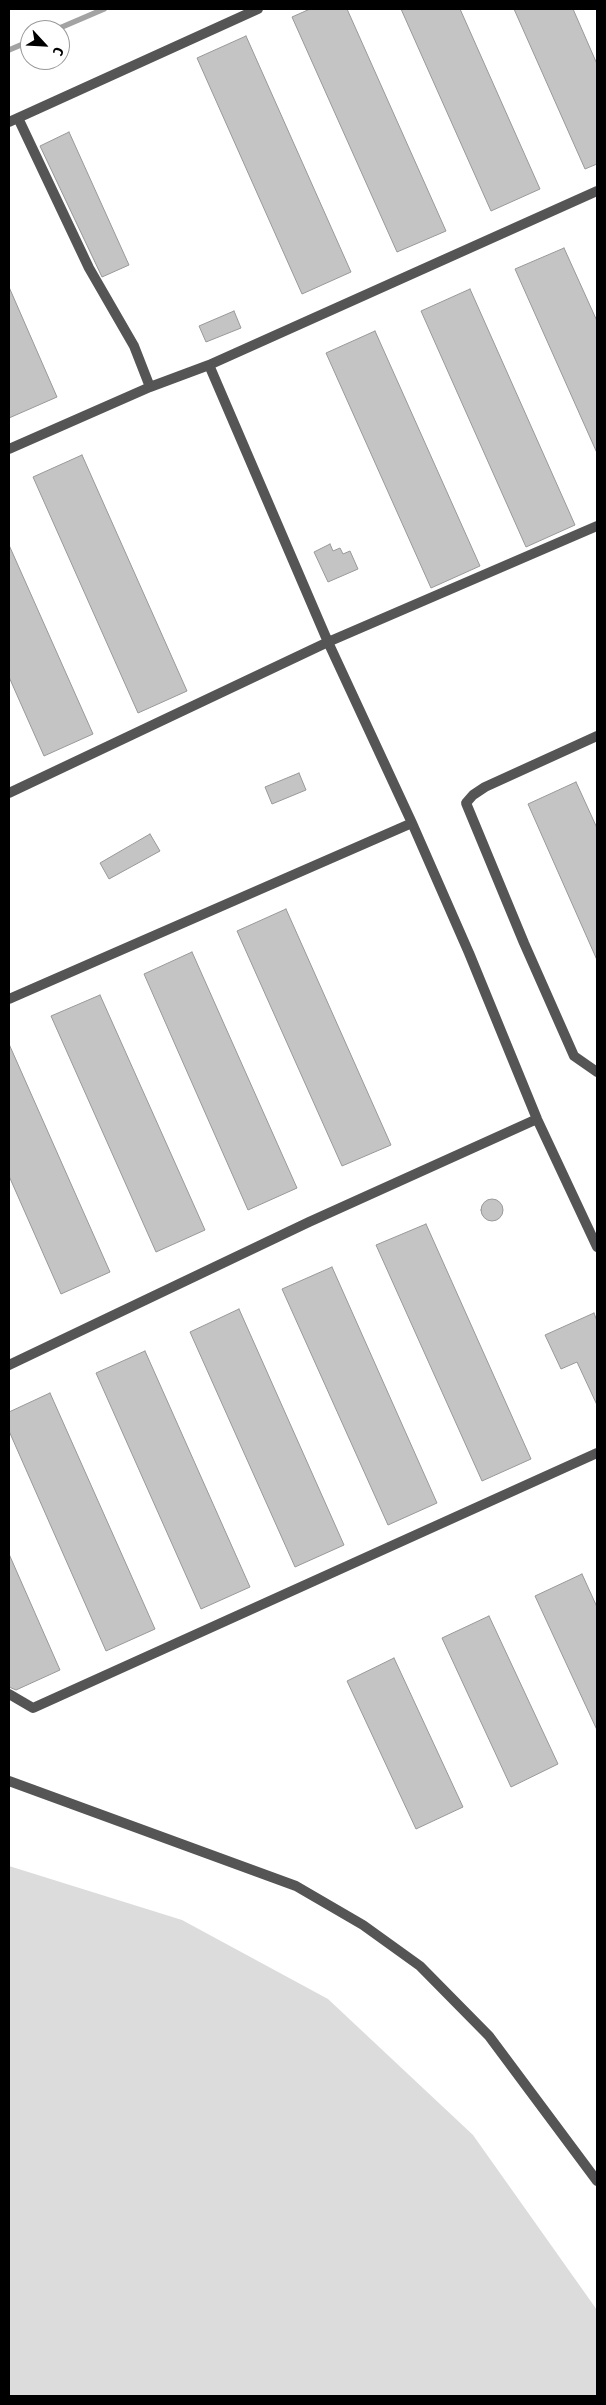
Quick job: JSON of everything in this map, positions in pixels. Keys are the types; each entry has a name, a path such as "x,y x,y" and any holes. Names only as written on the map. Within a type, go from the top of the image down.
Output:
{"lane":[{"path":"150,387 134,346 89,268 13,120 258,9"},
{"path":"9,449 150,387 209,365 597,191"},
{"path":"209,365 328,642 412,823 469,953 537,1119 597,1247"},
{"path":"9,793 328,642 597,526"},
{"path":"597,736 485,787 473,795 466,803 524,943 574,1056 597,1072"},
{"path":"9,999 412,823"},
{"path":"9,1365 309,1222 537,1119"},
{"path":"9,1694 33,1708 597,1453"},
{"path":"9,1781 296,1886 363,1925 420,1966 489,2036 597,2181"}],"shaded area":[{"path":"9,1866 182,1920 328,1999 473,2135 597,2310 597,2396 9,2396"}],"building":[{"path":"310,9 347,9 446,231 397,252 292,17"},
{"path":"401,9 460,9 540,189 491,211"},
{"path":"514,9 573,9 597,64 597,164 585,169"},
{"path":"246,36 351,272 302,294 197,58"},
{"path":"69,132 129,265 102,277 40,146"},
{"path":"564,248 597,321 597,453 515,269"},
{"path":"9,287 57,397 9,418"},
{"path":"470,289 575,525 526,547 421,311"},
{"path":"234,311 241,328 206,342 199,326"},
{"path":"375,331 480,566 431,588 326,353"},
{"path":"82,455 187,691 138,713 33,477"},
{"path":"330,544 333,551 340,548 343,554 350,551 358,569 328,582 314,552"},
{"path":"9,545 93,734 44,756 9,677"},
{"path":"299,773 306,790 272,804 265,787"},
{"path":"576,782 597,828 597,960 528,804"},
{"path":"150,834 160,851 109,879 100,863"},
{"path":"286,909 391,1145 342,1166 237,931"},
{"path":"192,952 297,1188 248,1210 144,974"},
{"path":"100,995 205,1230 156,1252 51,1016"},
{"path":"9,1044 110,1272 61,1294 9,1176"},
{"path":"492,1199 500,1202 503,1210 500,1218 492,1221 484,1218 481,1210 484,1202"},
{"path":"426,1224 531,1459 482,1481 376,1245"},
{"path":"332,1267 437,1503 388,1525 282,1289"},
{"path":"239,1309 344,1545 295,1567 190,1332"},
{"path":"594,1313 597,1321 597,1405 577,1362 561,1369 545,1335"},
{"path":"145,1351 250,1587 201,1609 96,1373"},
{"path":"50,1393 155,1629 106,1651 9,1431 9,1412"},
{"path":"9,1554 60,1670 16,1690 9,1687"},
{"path":"582,1574 597,1607 597,1730 535,1596"},
{"path":"489,1616 558,1764 511,1787 442,1638"},
{"path":"394,1658 463,1807 416,1829 347,1681"}],"waterway":[{"path":"70,24 104,9"},
{"path":"9,50 20,45"}]}
